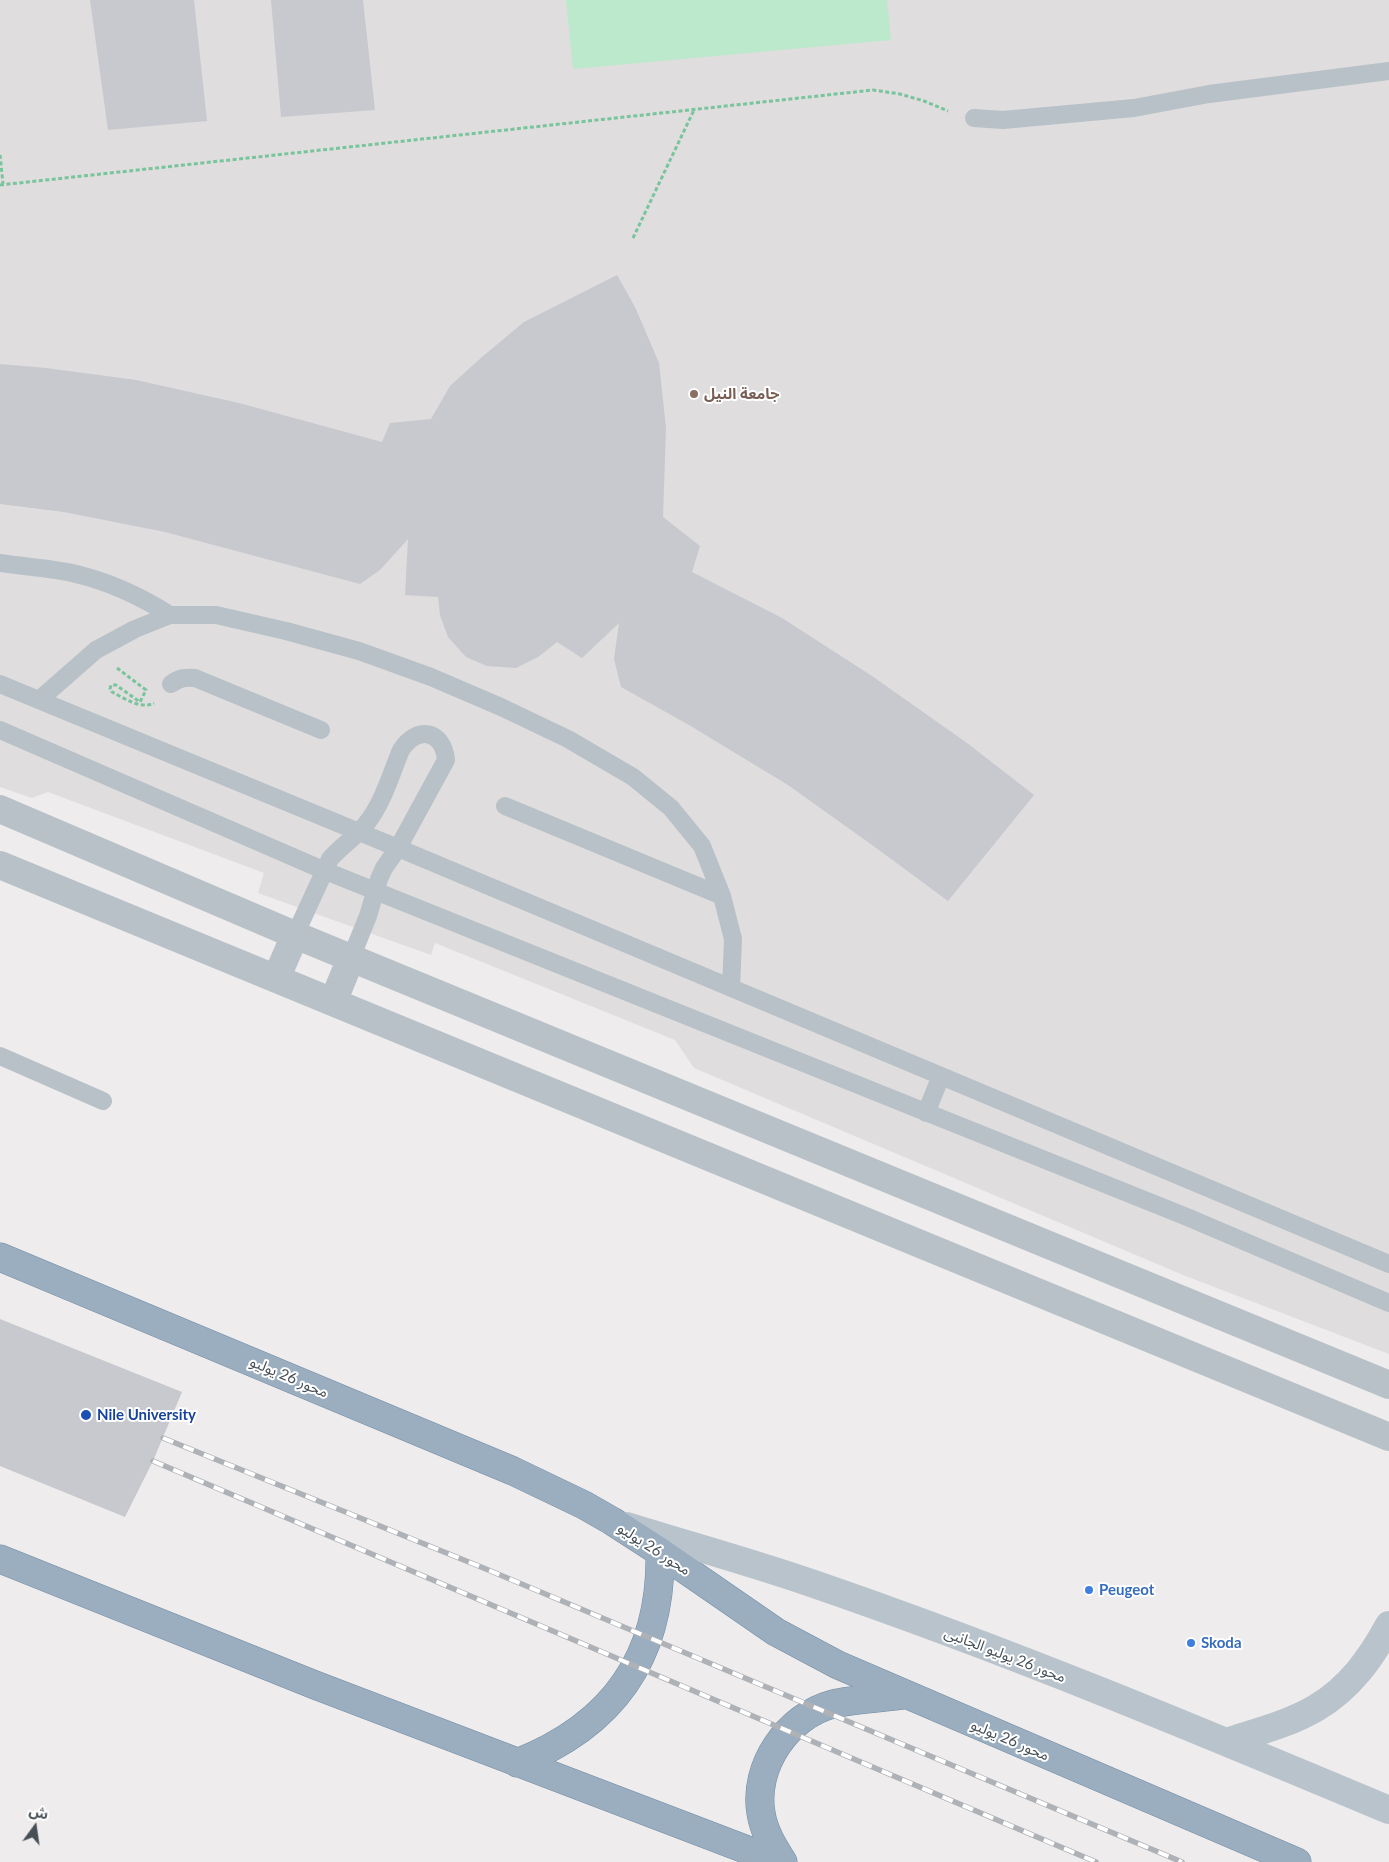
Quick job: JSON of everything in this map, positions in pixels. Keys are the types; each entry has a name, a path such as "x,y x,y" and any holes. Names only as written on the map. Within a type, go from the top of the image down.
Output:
{"highway":[{"name":"محور 26 يوليو","path":"0,1257 513,1471 584,1505 612,1521 776,1632 838,1665 1297,1862"},
{"path":"517,1763 543,1753 590,1723 609,1704 626,1682 640,1658 651,1633 658,1606 661,1579 660,1552"},
{"path":"0,1559 306,1682 781,1862"},
{"path":"781,1862 768,1840 763,1822 761,1785 770,1758 785,1734 807,1716 832,1704 905,1695"}],"main road":[{"name":"محور 26 يوليو الجانبى","path":"612,1521 828,1589 981,1645 1226,1742 1389,1810"},
{"path":"1226,1742 1315,1709 1337,1694 1362,1668 1377,1647 1389,1625"}],"street":[{"path":"0,809 295,935 1389,1384"},
{"path":"0,865 1389,1437"},
{"path":"276,979 295,935"},
{"path":"333,1002 351,958"}],"lane":[{"path":"974,118 1003,120 1134,108 1209,94 1389,71"},
{"path":"0,563 74,573 108,583 140,596 170,615"},
{"path":"39,700 96,650 135,629 170,615 216,615 286,630 359,652 449,685 568,739 633,777 671,808 702,846 722,896 733,939 731,988"},
{"path":"171,684 178,679 186,677 195,678 321,730"},
{"path":"0,684 398,848 1389,1264"},
{"path":"0,730 323,870 1187,1218 1389,1303"},
{"path":"295,935 323,870 338,848 359,833 375,812 407,740 417,734 428,734 438,739 445,749 446,760 398,848 384,868 374,891 368,916 351,958"},
{"path":"505,806 722,896"},
{"path":"0,1056 103,1101"},
{"path":"926,1113 940,1076"}],"path":[{"path":"0,155 1,184 873,90 900,94 974,118"},
{"path":"633,238 694,109"},
{"path":"119,670 146,690 140,702 116,685 110,689 112,692 139,704 152,704 171,684"}],"shaded area":[{"name":"جامعة النيل","path":"0,0 1389,0 1389,1354 1183,1275 694,1068 675,1040 435,943 431,955 258,893 264,873 48,792 32,798 0,787"}],"green space":[{"path":"566,0 887,0 891,40 573,69"}],"building":[{"path":"90,0 194,0 207,121 108,130"},
{"path":"271,0 363,0 375,110 281,117"},
{"path":"617,275 635,307 659,363 666,428 663,517 700,546 692,572 782,618 872,676 967,743 1034,795 948,901 788,785 689,725 621,687 614,659 619,623 582,658 557,642 538,657 516,668 487,666 466,657 448,637 440,615 438,597 405,595 408,539 380,570 360,584 165,532 64,512 0,504 0,364 136,380 239,403 382,442 390,423 431,419 450,386 524,322"},
{"name":"Nile University","path":"0,1319 182,1392 153,1461 125,1517 0,1466"}],"railway":[{"path":"163,1438 486,1569 1182,1862"},
{"path":"153,1461 1096,1862"}],"place":[{"name":"جامعة النيل","path":"694,394"},
{"name":"Nile University","path":"86,1415"},
{"name":"Peugeot","path":"1089,1590"},
{"name":"Skoda","path":"1191,1643"}]}
